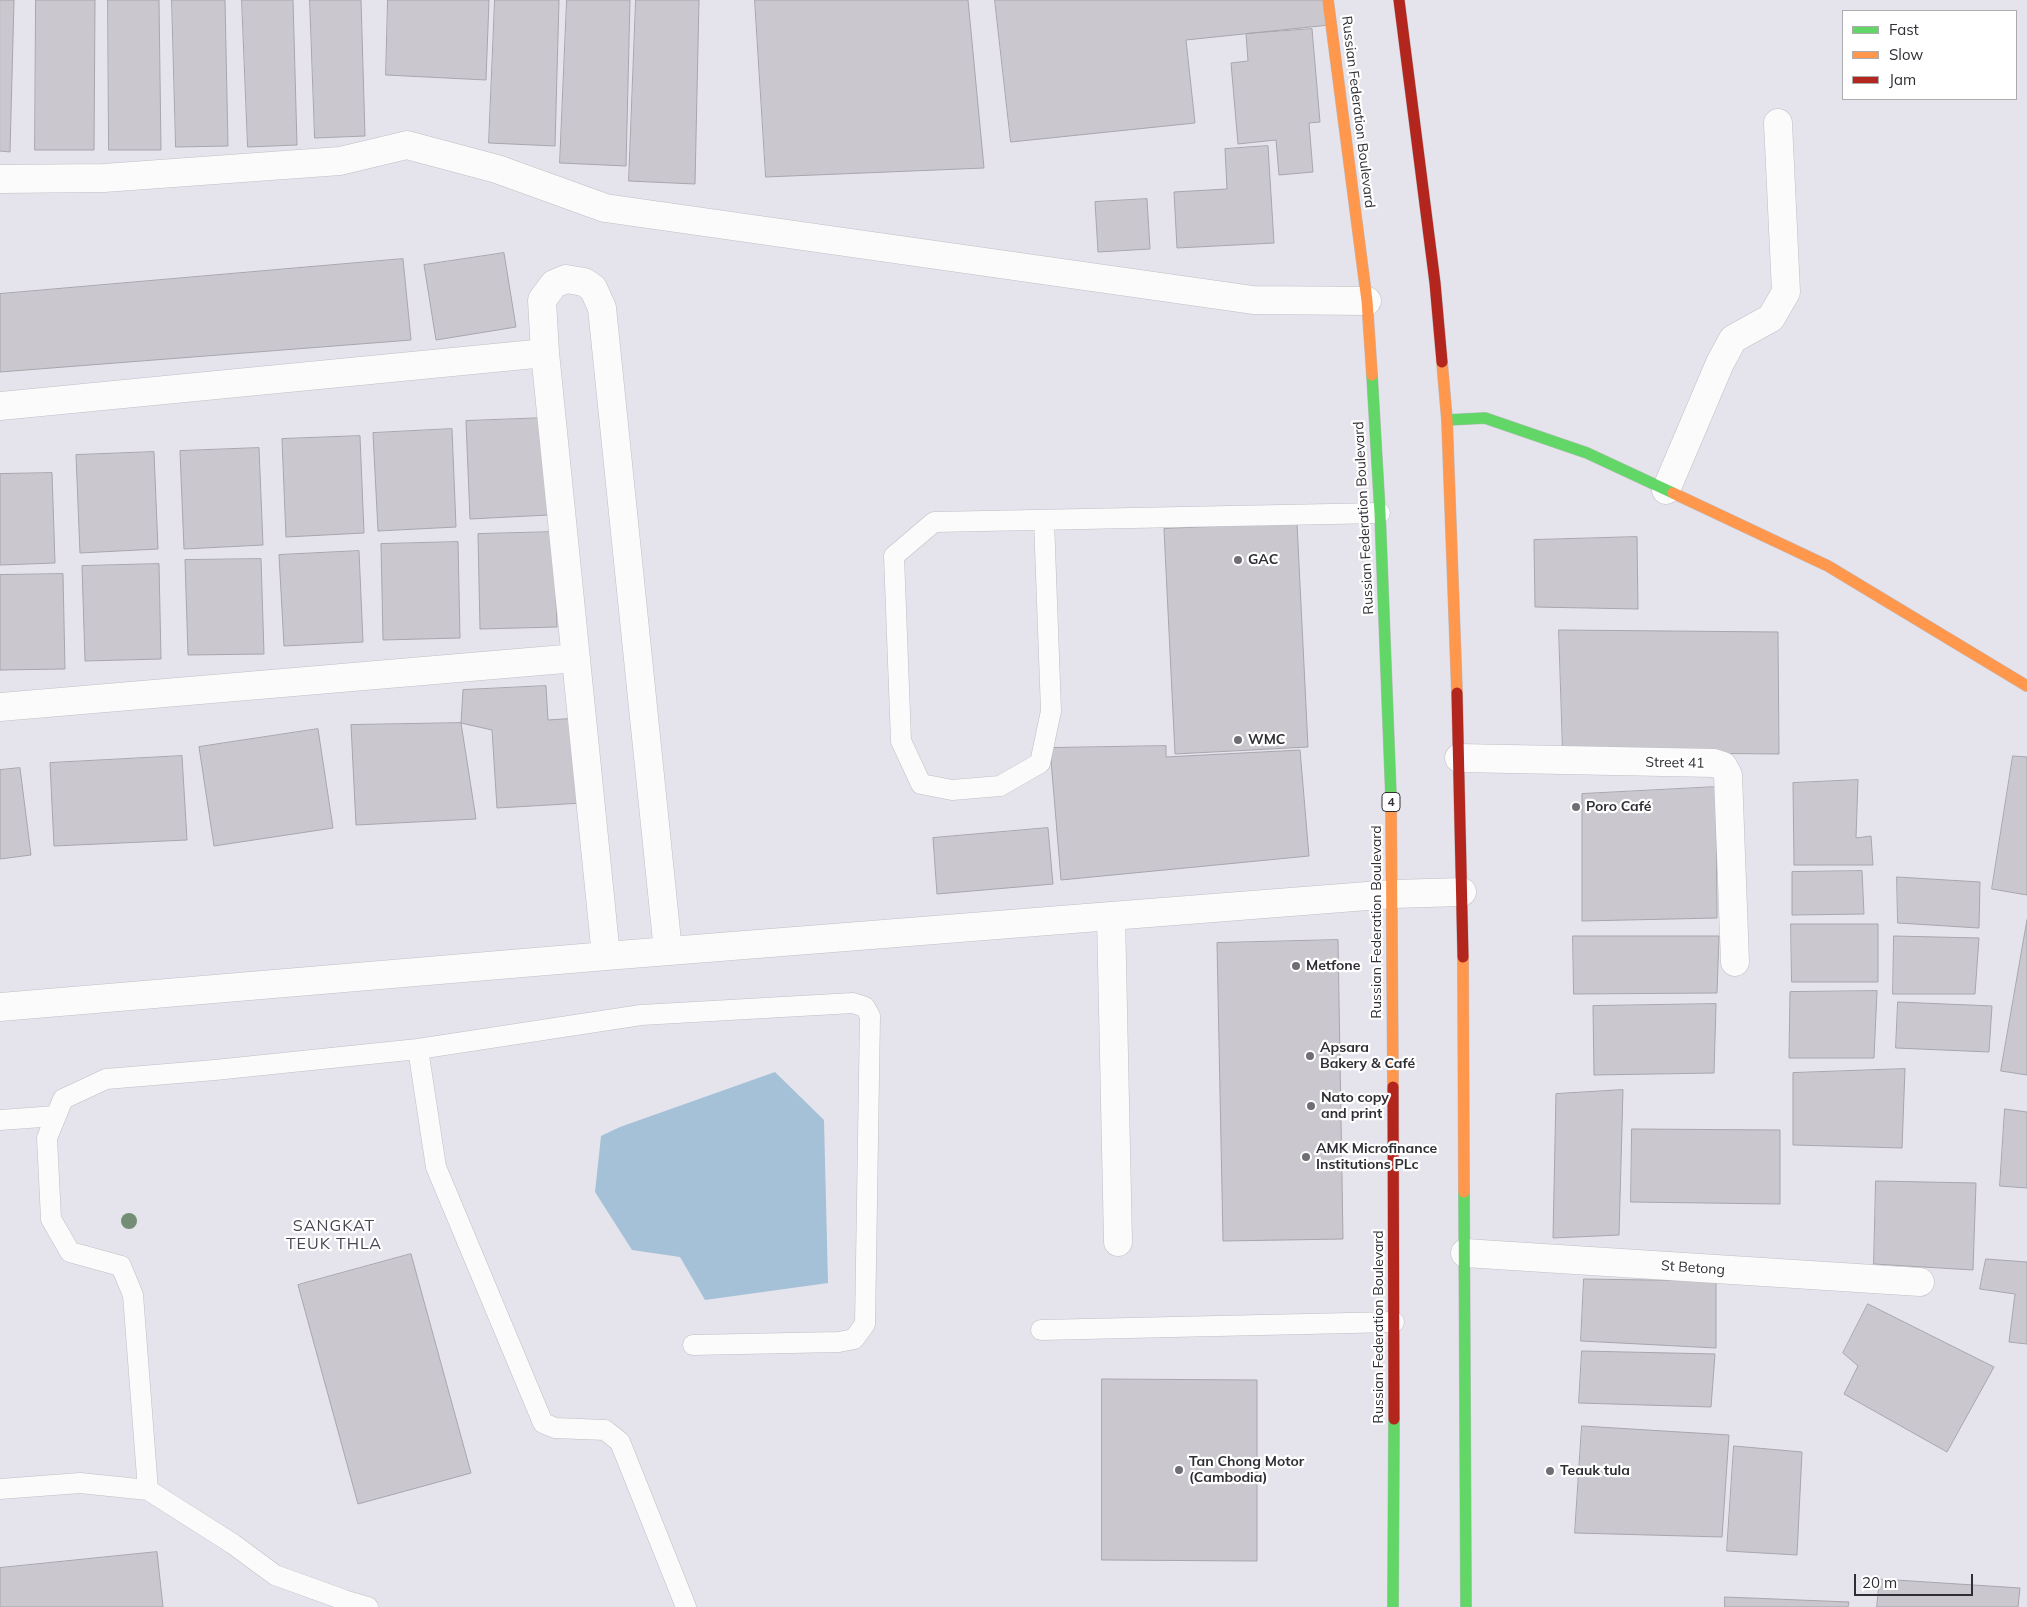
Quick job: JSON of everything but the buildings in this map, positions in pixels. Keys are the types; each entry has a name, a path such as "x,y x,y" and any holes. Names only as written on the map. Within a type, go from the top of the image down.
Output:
{"main road":[{"name":"Russian Federation Boulevard","path":"1328,0 1367,301 1380,513 1391,779 1394,1607"},
{"path":"1399,0 1435,283 1447,420 1462,892 1466,1607"},
{"path":"1447,420 1485,418 1587,453 1828,566 2027,686"}],"street":[{"path":"1666,490 1720,363 1733,339 1772,318 1786,292 1778,123"},
{"path":"0,179 104,178 340,161 407,145 497,169 605,208 1253,300 1367,301"},
{"path":"606,956 545,354 542,300 554,284 566,279 584,282 593,288 602,308 668,951"},
{"path":"0,406 545,354"},
{"path":"0,707 576,658"},
{"name":"Street 41","path":"1459,758 1714,763 1723,766 1728,775 1735,962"},
{"path":"0,1007 1112,916 1392,894 1462,892"},
{"path":"1112,916 1118,1242"},
{"name":"St Betong","path":"1465,1253 1920,1282"}],"lane":[{"path":"1044,520 1050,711 1040,764 1000,786 952,790 921,784 901,741 894,556 934,522 1380,513"},
{"path":"148,1490 133,1295 121,1266 70,1252 52,1220 47,1138 63,1099 106,1079 418,1049 641,1015 853,1003 864,1007 870,1016 866,1324 854,1339 839,1342 693,1345"},
{"path":"418,1049 436,1167 543,1424 556,1428 605,1430 620,1442 686,1607"},
{"path":"0,1120 56,1116"},
{"path":"1041,1330 1394,1322"},
{"path":"0,1489 80,1483 148,1490 233,1544 275,1575 368,1607"}],"water":[{"path":"775,1072 824,1120 828,1283 705,1300 680,1257 632,1250 595,1192 601,1136 620,1127"}],"traffic: fast":[{"path":"1372,375 1380,513 1391,797"},
{"path":"1447,420 1485,418 1587,453 1673,493"},
{"path":"1464,1192 1466,1607"},
{"path":"1393,1607 1394,1419"}],"traffic: slow":[{"path":"1328,0 1367,301 1372,375"},
{"path":"1442,362 1447,420 1457,693"},
{"path":"1673,493 1828,566 2027,686"},
{"path":"1391,797 1393,1087"},
{"path":"1463,957 1464,1192"}],"traffic: jam":[{"path":"1399,0 1435,283 1442,362"},
{"path":"1457,693 1463,957"},
{"path":"1393,1087 1394,1419"}],"place":[{"name":"GAC","path":"1238,560"},
{"name":"WMC","path":"1238,740"},
{"name":"Poro Café","path":"1576,807"},
{"name":"Metfone","path":"1296,966"},
{"name":"Apsara Bakery & Café","path":"1310,1056"},
{"name":"Nato copy and print","path":"1311,1106"},
{"name":"AMK Microfinance Institutions PLc","path":"1306,1157"},
{"name":"Tan Chong Motor (Cambodia)","path":"1179,1470"},
{"name":"Teauk tula","path":"1550,1471"}],"district":[{"name":"SANGKAT TEUK THLA","path":"334,1235"}]}
